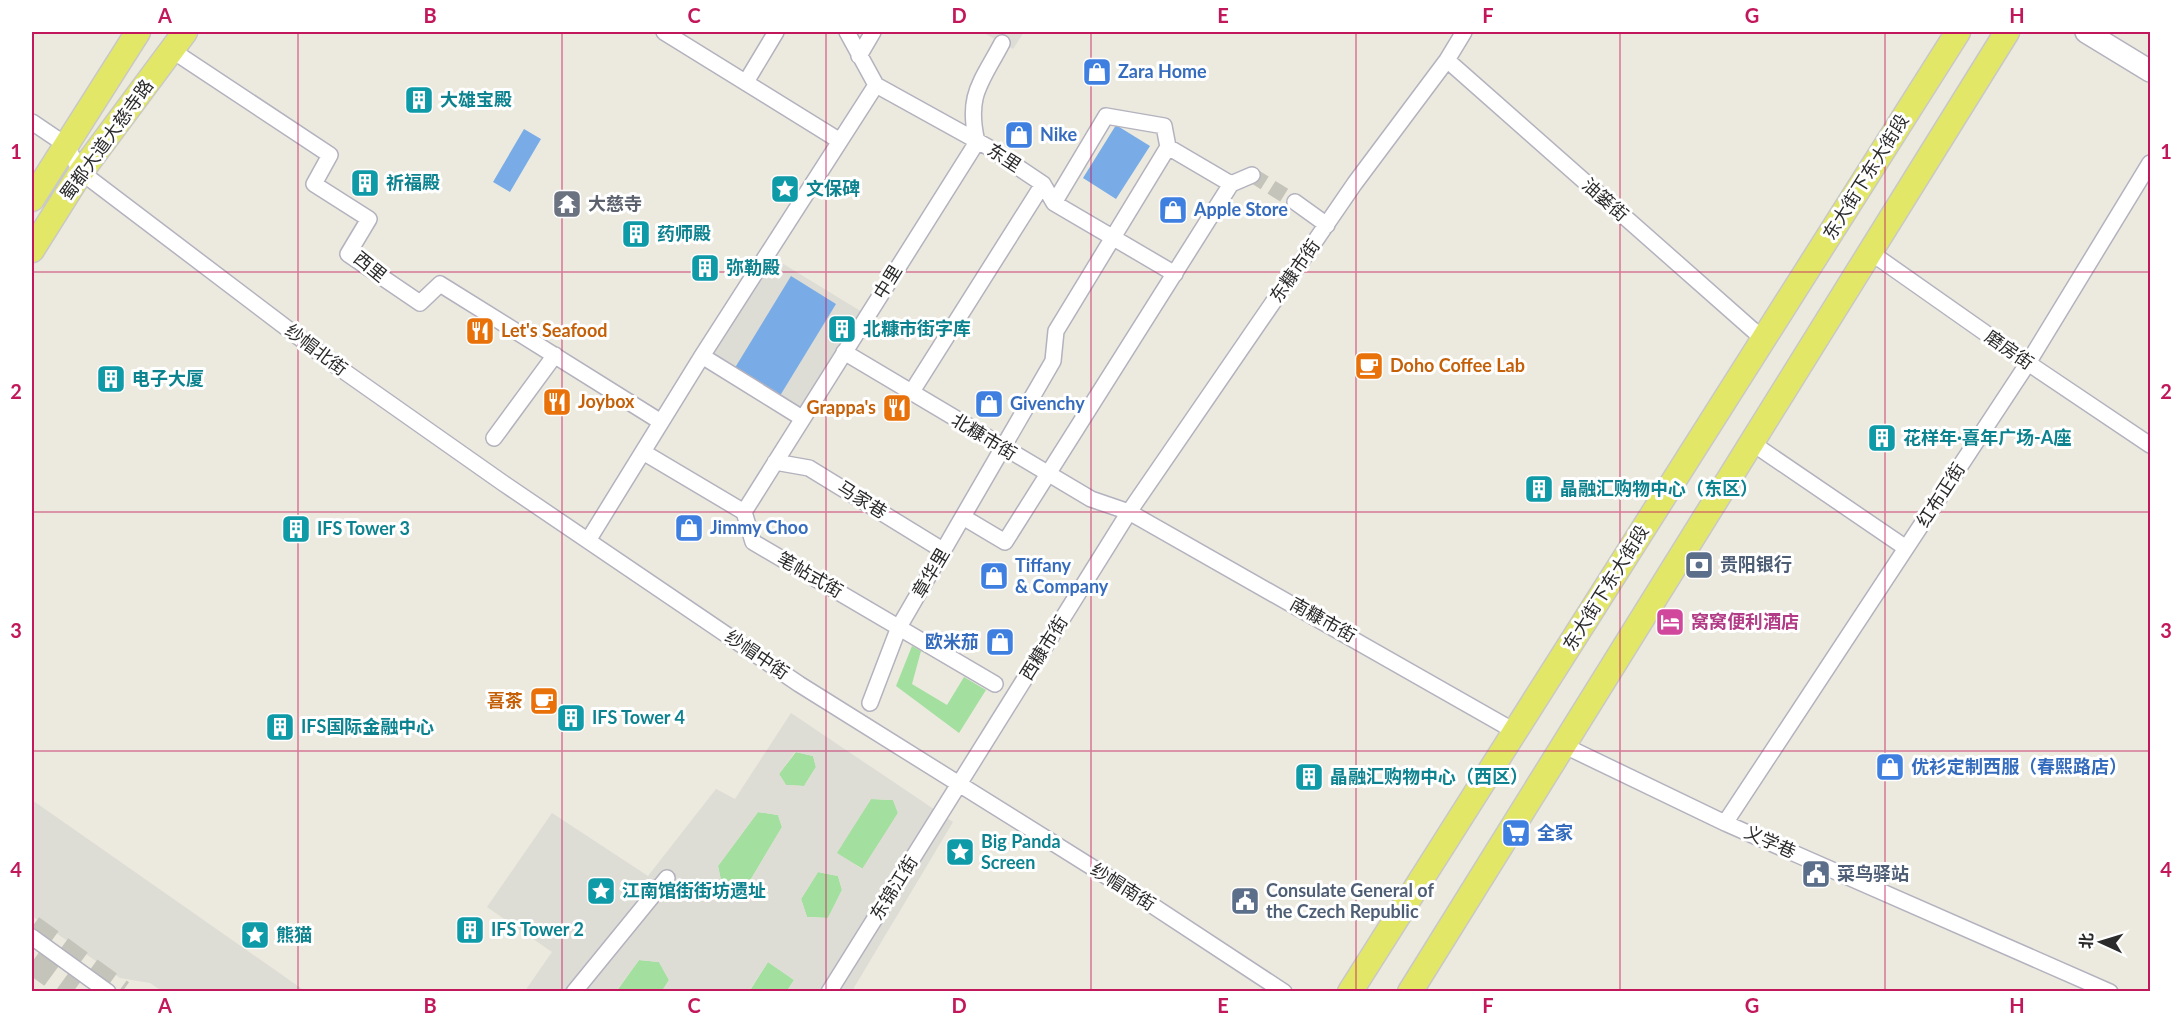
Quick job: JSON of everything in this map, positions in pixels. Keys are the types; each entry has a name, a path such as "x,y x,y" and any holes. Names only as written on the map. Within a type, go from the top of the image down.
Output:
{"main road":[{"name":"蜀都大道大慈寺路","path":"32,199 138,32"},
{"name":"东大街下东大街段","path":"1350,992 1958,32"},
{"path":"1410,992 2007,32"},
{"name":"蜀都大道大慈寺路","path":"32,250 81,172 179,41"}],"street":[{"path":"664,32 840,141"},
{"path":"746,82 776,32"},
{"path":"589,539 702,356 876,85 847,32"},
{"path":"859,56 873,32"},
{"name":"东糠市街","path":"1129,512 1327,225 1447,60 1464,32"},
{"path":"2086,32 2151,71"},
{"name":"西里","path":"179,41 330,155 314,184 369,219 348,254 420,303 440,284 661,422"},
{"path":"977,142 971,116 973,98 1002,43"},
{"name":"油篓街","path":"1447,60 1763,339"},
{"name":"东里","path":"876,85 977,142 1043,184 1054,203 1175,274"},
{"path":"1054,203 1106,116 1164,126 1168,147 1231,184"},
{"path":"32,123 66,145 81,172"},
{"name":"中里","path":"744,512 977,142"},
{"name":"章华里","path":"870,703 899,627 1053,361 1056,331 1168,147"},
{"name":"红布正街","path":"1725,823 2028,363 2151,163"},
{"name":"纱帽北街","path":"81,172 362,384 558,519"},
{"path":"963,518 1005,542 1231,184 1252,175"},
{"path":"911,393 1043,184"},
{"path":"1295,202 1327,225"},
{"name":"磨房街","path":"1870,252 2028,363 2151,445"},
{"name":"北糠市街","path":"844,352 1048,475 1091,499 1129,512"},
{"path":"494,438 555,355"},
{"path":"702,356 802,418"},
{"path":"1752,443 1906,548"},
{"path":"643,452 744,512"},
{"name":"马家巷","path":"775,462 809,468 944,551"},
{"name":"笔帖式街","path":"744,512 753,542 995,684"},
{"name":"南糠市街","path":"1129,512 1516,732"},
{"name":"西糠市街","path":"959,785 1129,512"},
{"name":"纱帽中街","path":"558,519 799,684 959,785"},
{"name":"义学巷","path":"1563,746 1725,823 2110,992"},
{"name":"东锦江街","path":"829,992 959,785"},
{"name":"纱帽南街","path":"959,785 1284,992"},
{"path":"574,992 667,878"},
{"path":"32,937 108,992"}],"green space":[{"path":"912,646 921,651 912,684 947,705 964,677 986,690 959,733 896,686"},
{"path":"796,752 813,756 816,767 804,786 786,785 779,774"},
{"path":"871,799 893,800 898,813 863,869 836,853"},
{"path":"758,812 778,815 782,827 748,884 722,885 718,866"},
{"path":"818,872 838,876 842,890 828,918 807,917 801,899"},
{"path":"639,960 659,962 669,980 662,991 616,992"},
{"path":"768,962 794,980 787,991 749,992"}],"shaded area":[{"path":"982,32 1024,32 1013,49"},
{"path":"767,254 867,315 802,418 702,356"},
{"path":"791,713 953,822 852,991 787,991 794,980 768,962 749,991 662,991 669,980 659,962 639,960 616,991 525,991 552,952 487,907 552,813 648,876 716,789 735,799","holes":["795,752 813,756 816,767 804,786 786,785 779,774","871,799 893,800 898,813 862,869 837,853","758,812 778,815 782,827 748,884 722,885 718,866","818,872 838,876 842,890 828,918 807,917 801,899"]},
{"path":"32,800 305,991 162,991 150,983 120,978 32,916"}],"water":[{"path":"1116,125 1150,146 1116,199 1083,178"},
{"path":"524,129 541,139 510,192 493,182"},
{"path":"791,276 836,304 778,399 733,371"}],"tunnel":[{"path":"1252,175 1295,202"},
{"path":"32,927 122,992"},
{"path":"32,962 73,992"}],"place":[{"name":"Zara Home","path":"1097,72"},
{"name":"大雄宝殿","path":"419,100"},
{"name":"Nike","path":"1019,135"},
{"name":"祈福殿","path":"365,183"},
{"name":"文保碑","path":"785,189"},
{"name":"大慈寺","path":"567,204"},
{"name":"Apple Store","path":"1173,210"},
{"name":"药师殿","path":"636,234"},
{"name":"弥勒殿","path":"705,268"},
{"name":"北糠市街字库","path":"842,329"},
{"name":"Let's Seafood","path":"480,331"},
{"name":"Doho Coffee Lab","path":"1369,366"},
{"name":"电子大厦","path":"111,379"},
{"name":"Joybox","path":"557,402"},
{"name":"Givenchy","path":"989,404"},
{"name":"Grappa's","path":"897,408"},
{"name":"花样年·喜年广场-A座","path":"1882,438"},
{"name":"晶融汇购物中心（东区）","path":"1539,489"},
{"name":"Jimmy Choo","path":"689,528"},
{"name":"IFS Tower 3","path":"296,529"},
{"name":"贵阳银行","path":"1699,565"},
{"name":"Tiffany & Company","path":"994,576"},
{"name":"窝窝便利酒店","path":"1670,622"},
{"name":"欧米茄","path":"1000,642"},
{"name":"喜茶","path":"544,701"},
{"name":"IFS Tower 4","path":"571,718"},
{"name":"IFS国际金融中心","path":"280,727"},
{"name":"优衫定制西服（春熙路店）","path":"1890,767"},
{"name":"晶融汇购物中心（西区）","path":"1309,777"},
{"name":"全家","path":"1516,833"},
{"name":"Big Panda Screen","path":"960,852"},
{"name":"菜鸟驿站","path":"1816,874"},
{"name":"江南馆街街坊遗址","path":"601,891"},
{"name":"Consulate General of the Czech Republic","path":"1245,901"},
{"name":"IFS Tower 2","path":"470,930"},
{"name":"熊猫","path":"255,935"}]}
